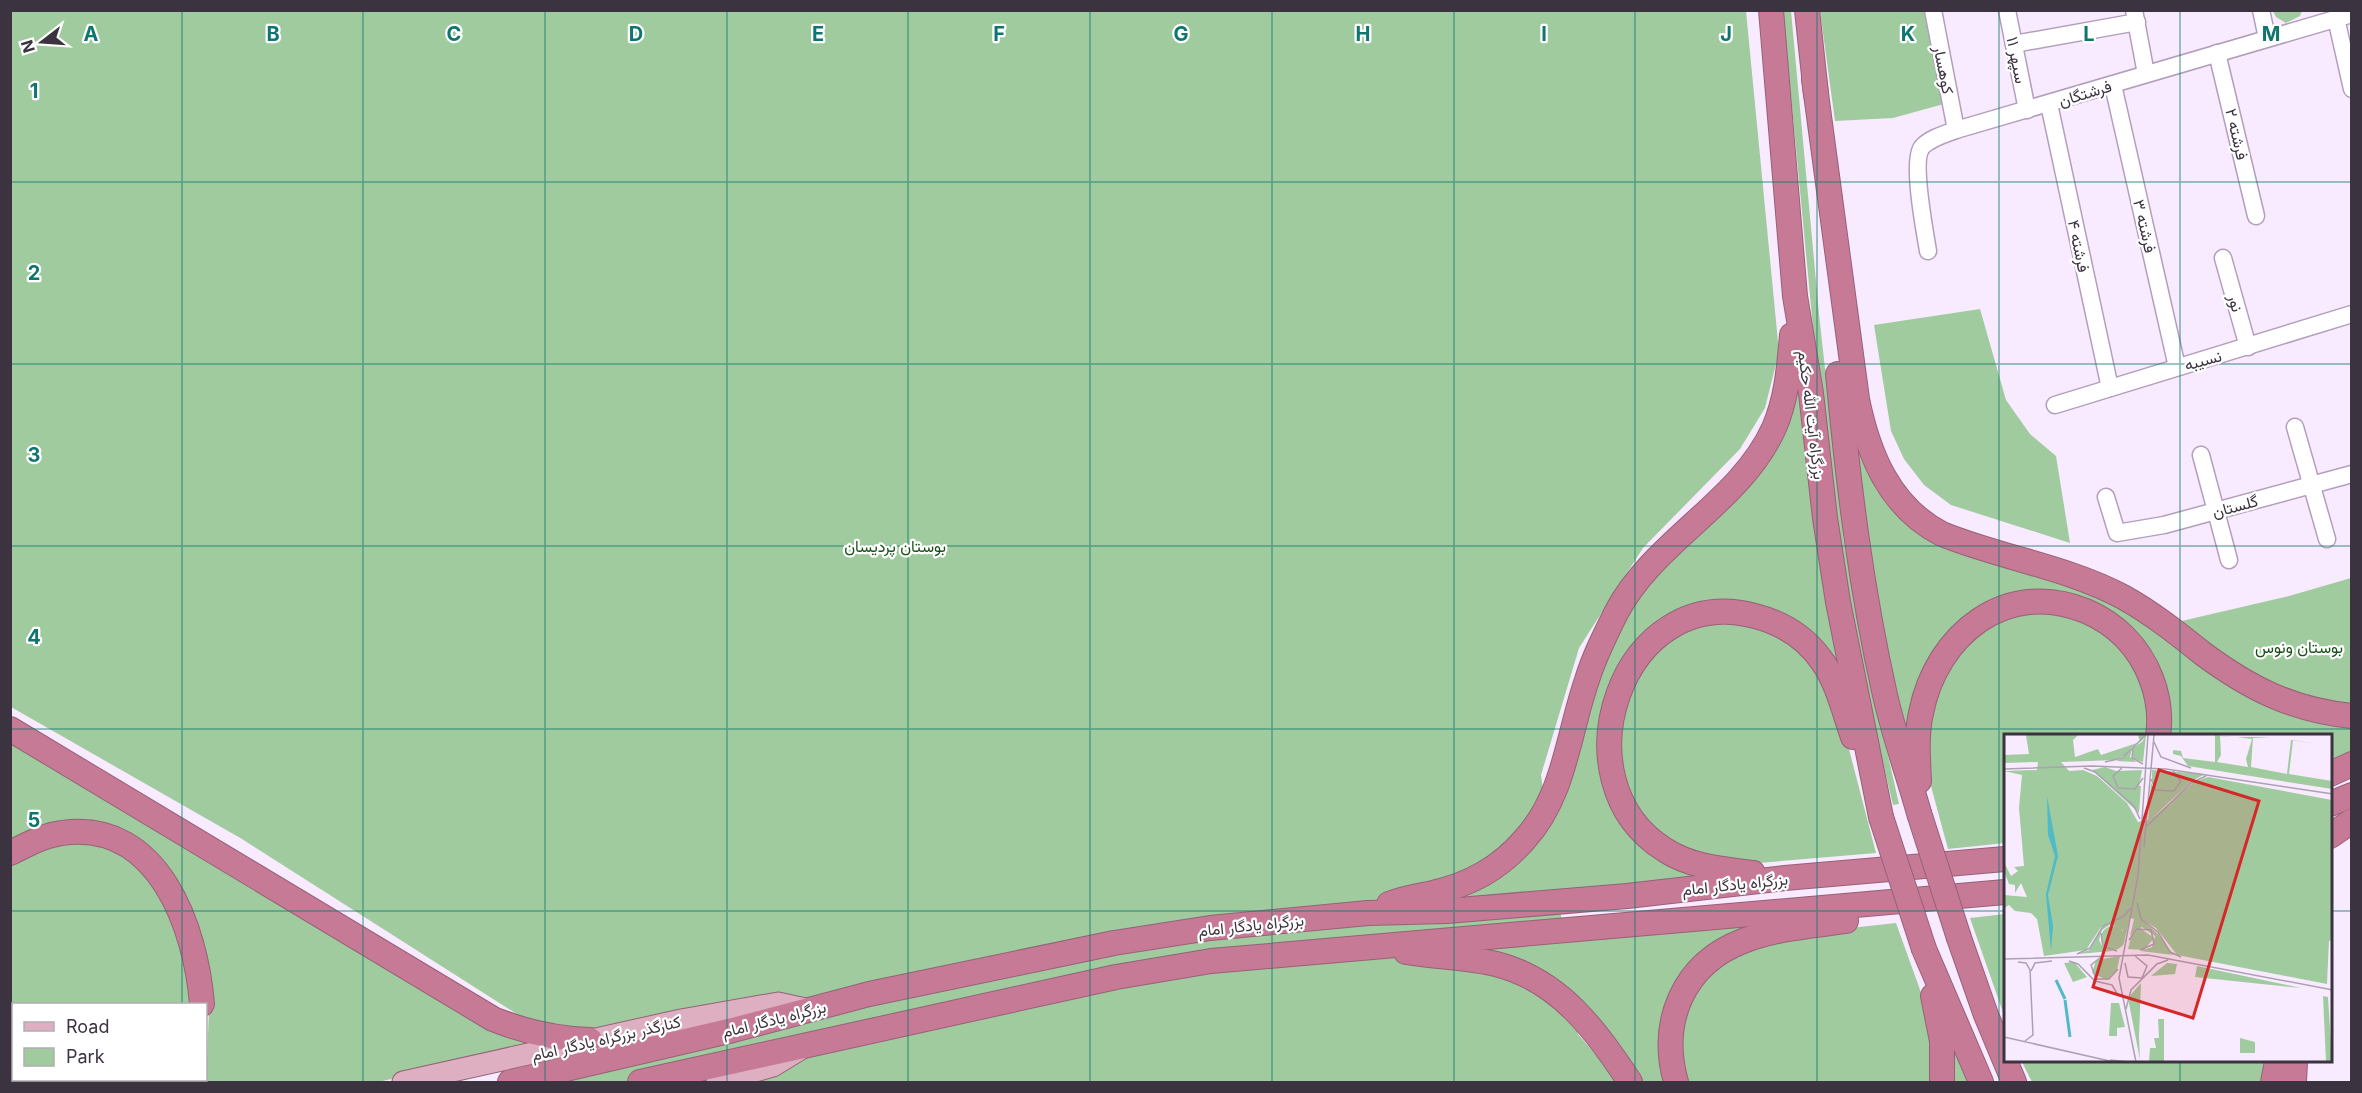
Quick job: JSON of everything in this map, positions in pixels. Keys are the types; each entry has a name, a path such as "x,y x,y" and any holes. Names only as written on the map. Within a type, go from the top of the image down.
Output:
{"highway":[{"name":"بزرگراه آیت الله حکیم","path":"1772,10 1795,296 1811,393 1825,518 1837,592 1881,817"},
{"name":"بزرگراه آیت الله حکیم","path":"1807,10 1815,79 1836,350 1857,543 1872,635 1886,697 1919,813 1986,1015"},
{"path":"1815,79 1857,399 1867,442 1876,464 1902,503 1932,529 1942,534 2071,576 2124,598 2235,675 2277,699 2299,707 2352,716"},
{"path":"1368,913 1401,899 1452,888 1484,875 1510,855 1539,821 1560,775 1587,680 1617,611 1662,554 1737,481 1773,429 1787,388 1795,296"},
{"path":"1919,813 1919,724 1935,668 1954,641 1982,618 2007,607 2034,602 2065,604 2099,617 2122,634 2136,649 2155,687 2159,709 2158,734"},
{"path":"1785,878 1696,864 1676,856 1643,833 1619,797 1613,780 1609,746 1614,707 1630,668 1652,641 1687,620 1703,615 1729,612 1772,621 1800,637 1823,662 1836,686 1924,949 1982,1083"},
{"path":"10,729 493,1019 537,1034 565,1039 590,1040"},
{"path":"2332,774 2352,764"},
{"path":"2332,804 2352,795"},
{"path":"2332,835 2352,821"},
{"path":"10,853 42,838 62,833 98,834 132,847 161,878 187,924 200,979 202,1003"},
{"name":"بزرگراه یادگار امام","path":"510,1083 881,992 1114,943 1210,928 1368,913 1447,911 1627,896 1785,878 1998,858"},
{"name":"بزرگراه یادگار امام","path":"640,1083 1116,977 1210,961 2001,893"},
{"path":"1676,1083 1669,1047 1673,1014 1689,981 1703,966 1731,946 1744,940 1780,931 1861,918 1893,902"},
{"path":"1377,946 1483,962 1507,967 1527,976 1560,996 1578,1013 1592,1028 1630,1083"},
{"path":"1924,949 1942,1041 1942,1083"},
{"path":"1986,1015 2004,1043"},
{"path":"1986,1015 2004,1059"},
{"path":"2006,1063 2014,1083"},
{"path":"2016,1063 2026,1083"},
{"path":"2273,1083 2277,1063"},
{"path":"2294,1083 2295,1063"}],"main road":[{"name":"کنارگذر بزرگراه یادگار امام","path":"403,1083 681,1020 778,1003 811,1010"},
{"path":"717,1083 773,1066 807,1045"}],"street":[{"name":"کوهسار","path":"1933,10 1956,130"},
{"name":"سپهر ۱۱","path":"2007,10 2027,110"},
{"path":"2261,10 2268,39"},
{"path":"2014,44 2135,16 2146,74"},
{"name":"فرشتگان","path":"1928,251 1918,155 1929,142 1956,130 2268,39 2314,17 2344,16"},
{"path":"2344,16 2352,89"},
{"name":"فرشته ۲","path":"2217,53 2256,216"},
{"name":"فرشته ۳","path":"2113,85 2176,367"},
{"name":"فرشته ۴","path":"2049,104 2110,387"},
{"name":"نور","path":"2223,258 2248,347"},
{"name":"نسیبه","path":"2055,405 2352,314"},
{"path":"2295,427 2327,539"},
{"path":"2201,455 2229,560"},
{"name":"گلستان","path":"2106,497 2117,533 2164,525 2352,474"}],"green space":[{"name":"بوستان پردیسان","path":"11,11 1746,11 1779,352 1765,408 1740,449 1643,548 1579,648 1541,775 1547,818 1599,667 1637,594 1716,512 1797,376 1857,732 1813,641 1700,610 1611,694 1625,821 1737,877 1558,892 1564,938 1862,913 1699,962 1669,1082 1637,1082 1573,1000 1578,1034 1619,1082 549,1082 533,1047 378,1082 196,1082 207,1081 209,1011 204,967 124,837 11,847 10,737 529,1038 520,1016 242,839 11,707"},
{"path":"1783,11 1791,11 1819,314 1844,542 1868,667 1899,804 1893,805 1850,623 1821,412"},
{"path":"1820,11 1929,11 1951,102 1893,118 1835,121"},
{"path":"2273,11 2302,11 2300,16 2286,23 2276,17"},
{"path":"1980,309 2006,400 2030,434 2056,456 2070,543 1951,505 1924,485 1904,459 1891,431 1874,325"},
{"path":"1850,380 1892,502 2063,579 2351,722 2351,752 2332,762 2332,734 2165,734 2161,684 2074,600 1960,627 1911,764 1871,578"},
{"name":"بوستان ونوس","path":"2351,578 2351,711 2299,702 2173,623 2289,596"},
{"path":"2040,608 2095,623 2139,667 2151,734 2004,734 2004,843 1948,849 1925,764 1934,688 1984,625"},
{"path":"1758,624 1812,658 1844,730 1876,853 1747,864 1702,859 1649,828 1619,776 1619,713 1645,659 1694,625"},
{"path":"52,841 115,845 165,893 199,1003 12,1003 12,1081 185,1082 11,1082 11,860"},
{"path":"2004,914 2004,1015 1970,918"},
{"path":"1896,923 1933,1026 1935,1082 1684,1082 1682,1011 1719,961 1804,933"},
{"path":"1949,1033 1970,1082 1950,1082"},
{"path":"2022,1063 2271,1063 2267,1082 2032,1082"}]}
